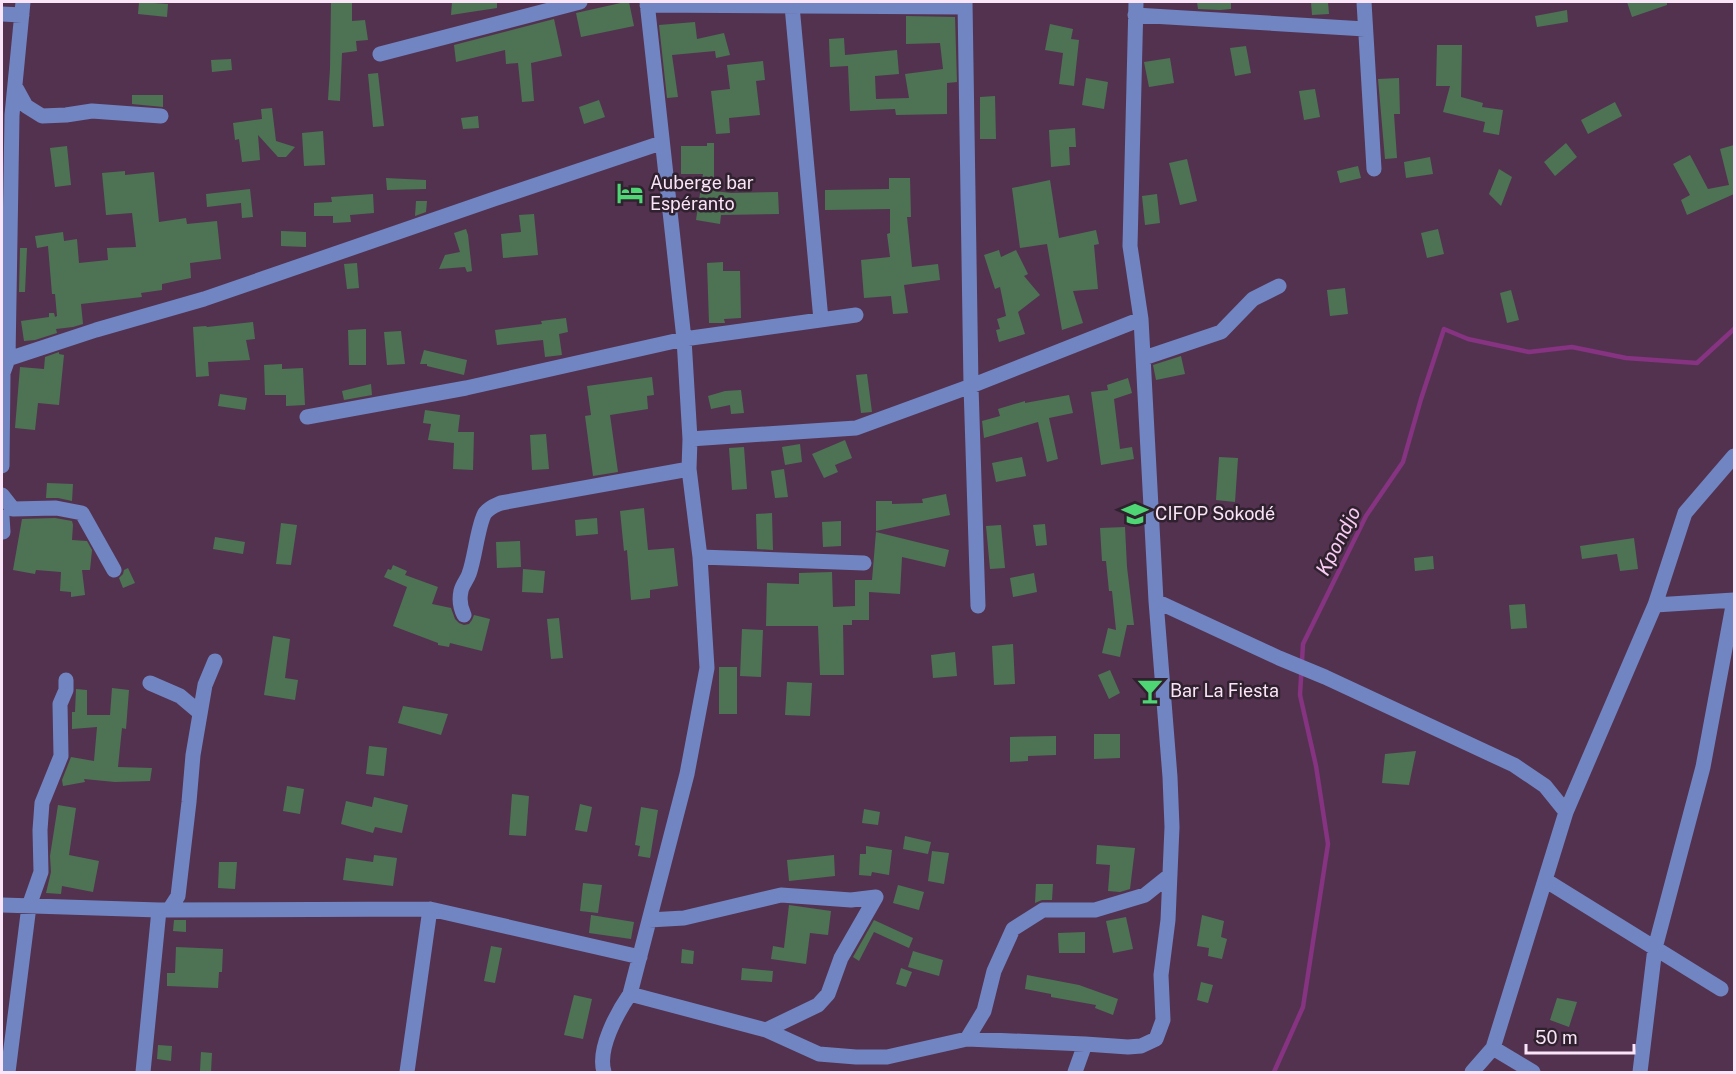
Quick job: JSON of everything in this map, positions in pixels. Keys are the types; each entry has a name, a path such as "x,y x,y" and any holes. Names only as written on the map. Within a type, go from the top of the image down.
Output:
{"street":[{"path":"380,54 580,2"},
{"path":"1364,2 1374,169"},
{"path":"604,1072 606,1044 615,1016 630,994 687,774 707,668 699,557 689,469 690,439 684,339 647,3 792,6 965,4 971,386 978,606"},
{"path":"792,6 821,320"},
{"path":"2,14 22,8 12,115 2,466"},
{"path":"630,994 766,1030 819,1054 886,1057 967,1039 1128,1047 1141,1046 1156,1040 1163,1020 1161,975 1168,920 1172,827 1156,601 1144,358 1141,319 1130,246 1136,8 1365,29"},
{"path":"15,86 26,106 42,116 92,111 161,116"},
{"path":"4,369 96,330 204,299 661,143"},
{"path":"1144,358 1221,332 1253,299 1279,286"},
{"path":"307,417 466,388 684,339 856,315"},
{"path":"690,439 856,428 971,386 1141,319"},
{"path":"1472,1072 1493,1048 1566,812 1655,605 1685,513 1734,456"},
{"path":"464,615 461,608 461,588 468,577 475,556 484,515 492,507 501,503 689,469"},
{"path":"2,495 13,509 56,508 82,513 114,570"},
{"path":"699,557 864,563"},
{"path":"1640,1072 1655,948 1703,766 1734,600 1655,605"},
{"path":"1156,601 1514,765 1545,786 1566,812"},
{"path":"143,1072 164,910 178,896 193,755 205,685 215,661"},
{"path":"8,1072 29,906 41,872 42,803 61,756 60,704 66,690 66,680"},
{"path":"150,683 180,696 200,712"},
{"path":"967,1039 984,1011 994,970 1013,929 1043,910 1095,910 1145,896 1170,875"},
{"path":"1545,880 1722,989"},
{"path":"649,920 684,918 781,895 851,900 876,897 841,958 828,994 818,1005 766,1030"},
{"path":"2,905 164,910 430,909 640,957"},
{"path":"407,1072 430,909"},
{"path":"1075,1072 1085,1044"},
{"path":"1493,1048 1533,1072"}],"building":[{"path":"139,2 168,4 167,17 138,14"},
{"path":"331,2 352,2 352,21 365,20 368,40 356,41 357,51 342,53 340,101 328,100"},
{"path":"452,2 497,2 497,8 451,15"},
{"path":"629,2 634,26 581,37 576,13"},
{"path":"1197,2 1231,2 1231,9 1198,9"},
{"path":"1311,2 1328,2 1329,14 1312,15"},
{"path":"1627,2 1667,2 1667,5 1632,17"},
{"path":"1567,10 1568,22 1537,27 1535,16"},
{"path":"906,16 955,17 957,82 947,83 947,114 896,115 895,109 850,111 848,66 830,67 829,39 844,38 845,55 897,50 899,74 875,76 876,99 909,98 905,74 943,69 940,43 906,44"},
{"path":"554,19 562,56 531,63 534,101 522,102 518,63 506,64 505,50 456,62 454,45"},
{"path":"695,22 697,39 724,33 730,55 716,58 715,51 672,55 678,97 667,98 659,25"},
{"path":"1050,24 1073,29 1071,39 1079,40 1074,86 1059,84 1063,53 1045,50"},
{"path":"1437,45 1462,45 1461,97 1483,103 1482,107 1503,110 1499,135 1483,132 1485,122 1443,112 1450,86 1436,86"},
{"path":"1246,46 1251,73 1235,76 1230,48"},
{"path":"1170,58 1174,83 1149,87 1144,62"},
{"path":"231,59 232,70 212,72 211,60"},
{"path":"763,61 765,80 756,81 760,115 729,118 730,133 716,134 711,91 730,89 727,65"},
{"path":"378,73 384,126 373,127 368,74"},
{"path":"1086,78 1108,82 1104,109 1082,105"},
{"path":"1399,78 1400,114 1394,114 1397,158 1385,159 1378,79"},
{"path":"1315,89 1320,117 1304,120 1299,91"},
{"path":"132,95 163,95 163,107 132,104"},
{"path":"995,96 996,139 980,139 980,97"},
{"path":"599,100 605,117 584,124 579,107"},
{"path":"1615,102 1622,116 1588,134 1581,120"},
{"path":"272,108 276,141 295,147 286,157 278,157 258,135 260,160 242,162 239,139 235,140 233,123 262,119 261,109"},
{"path":"478,116 479,128 463,129 461,118"},
{"path":"1075,128 1076,147 1069,147 1070,165 1051,167 1049,130"},
{"path":"323,131 325,165 304,166 302,133"},
{"path":"707,143 714,143 714,191 778,192 779,214 721,215 720,224 696,220 703,174 681,174 681,146 707,146"},
{"path":"1566,143 1577,157 1555,176 1544,162"},
{"path":"1734,145 1734,194 1687,215 1681,200 1690,195 1673,164 1690,155 1708,189 1729,185 1720,149"},
{"path":"67,146 71,185 55,187 50,148"},
{"path":"1430,157 1433,174 1406,178 1404,162"},
{"path":"1187,159 1197,201 1180,205 1169,163"},
{"path":"1358,166 1361,178 1340,183 1337,171"},
{"path":"1499,169 1512,177 1501,206 1489,194"},
{"path":"125,171 125,175 154,172 159,222 186,218 187,224 217,221 221,259 190,263 191,278 162,284 162,290 141,293 142,297 81,304 83,324 56,329 57,333 24,341 21,321 49,317 49,313 57,316 55,294 52,294 48,246 37,248 35,236 63,232 64,241 77,239 79,263 108,260 107,248 136,247 132,213 106,215 102,173"},
{"path":"386,178 426,180 426,189 387,190"},
{"path":"889,178 910,178 911,217 907,217 912,267 938,264 940,280 904,285 908,313 893,314 891,296 864,298 861,260 890,257 887,234 890,233 890,209 825,210 825,190 889,189"},
{"path":"1050,180 1059,238 1096,230 1099,244 1094,245 1098,289 1073,291 1083,323 1062,330 1047,244 1020,248 1012,188"},
{"path":"250,189 253,217 242,218 241,203 207,207 206,194"},
{"path":"373,194 374,213 350,215 351,222 333,223 333,216 314,216 314,203 332,202 331,197"},
{"path":"1157,194 1160,223 1145,225 1142,196"},
{"path":"416,201 427,201 426,212 415,216"},
{"path":"534,214 538,255 503,258 501,234 521,232 519,215"},
{"path":"466,229 472,271 467,272 465,267 439,269 445,255 460,252 454,233"},
{"path":"1438,229 1444,254 1427,258 1421,233"},
{"path":"281,231 306,232 306,247 281,246"},
{"path":"20,248 27,248 25,292 19,292"},
{"path":"999,250 1001,257 1016,250 1028,274 1024,276 1040,295 1018,312 1025,334 999,342 996,330 1000,329 997,319 1006,316 1000,287 995,289 984,255"},
{"path":"723,262 723,271 740,271 741,318 724,319 725,323 709,323 707,263"},
{"path":"357,263 359,288 347,289 344,264"},
{"path":"1345,288 1348,314 1330,316 1327,290"},
{"path":"1511,290 1519,320 1507,323 1500,293"},
{"path":"566,318 568,332 559,334 562,355 545,357 543,340 497,345 495,330 542,324 541,321"},
{"path":"253,322 255,339 246,340 250,360 208,362 209,376 196,377 193,327"},
{"path":"366,329 366,365 349,365 348,330"},
{"path":"401,331 405,364 387,365 384,332"},
{"path":"424,350 467,360 464,375 420,364"},
{"path":"59,352 64,355 59,405 38,403 35,430 15,428 20,367 44,369 45,357"},
{"path":"1181,356 1185,374 1156,380 1153,365"},
{"path":"282,364 282,369 303,368 305,405 286,406 286,395 265,395 264,365"},
{"path":"867,374 872,412 861,413 856,375"},
{"path":"652,377 654,395 647,396 648,409 610,415 618,472 593,476 585,416 591,415 587,386"},
{"path":"1128,378 1132,393 1114,399 1120,449 1132,447 1134,459 1101,465 1091,392 1108,390 1107,385"},
{"path":"371,384 372,395 344,400 342,391"},
{"path":"741,390 744,413 731,414 730,405 711,409 708,396 725,391"},
{"path":"220,394 247,398 245,410 218,406"},
{"path":"1069,395 1073,413 1049,418 1058,459 1047,462 1038,422 984,438 982,421 1000,416 998,409 1025,401 1025,403"},
{"path":"425,410 460,415 458,432 474,432 473,470 453,469 454,443 428,440 431,424 423,423"},
{"path":"546,434 549,469 532,470 530,435"},
{"path":"845,440 852,458 835,465 838,472 824,478 812,454"},
{"path":"800,444 802,462 785,465 782,447"},
{"path":"744,447 747,489 732,490 729,448"},
{"path":"1022,457 1026,476 996,482 992,463"},
{"path":"1219,457 1238,458 1235,502 1216,500"},
{"path":"784,469 788,497 775,498 771,471"},
{"path":"47,483 73,484 72,501 46,498"},
{"path":"946,494 950,515 876,531 876,501 892,501 892,504 923,503 922,499"},
{"path":"644,508 648,550 674,548 678,586 650,590 650,598 631,600 627,550 624,551 620,511"},
{"path":"772,513 773,550 757,549 756,514"},
{"path":"55,518 72,521 72,540 87,541 92,550 90,570 82,570 85,595 71,597 71,592 60,591 61,572 36,570 35,574 13,570 22,519"},
{"path":"597,518 598,534 576,536 575,520"},
{"path":"841,521 841,546 823,547 822,522"},
{"path":"281,523 297,525 291,565 276,564"},
{"path":"1045,524 1047,545 1036,546 1033,525"},
{"path":"1001,525 1005,568 990,569 986,526"},
{"path":"1125,527 1134,625 1127,625 1120,657 1102,653 1108,628 1116,630 1106,561 1102,561 1100,528"},
{"path":"876,532 949,550 945,567 902,557 900,594 869,592 869,620 852,620 852,625 843,625 844,675 820,675 818,626 766,626 767,583 799,584 799,573 832,572 833,607 855,606 855,580 872,580"},
{"path":"215,537 245,542 243,554 213,549"},
{"path":"1634,538 1638,569 1620,571 1617,554 1582,559 1580,546"},
{"path":"520,541 521,567 497,568 496,542"},
{"path":"1433,556 1434,569 1415,571 1414,558"},
{"path":"393,565 407,571 405,575 438,587 432,604 451,608 459,623 469,624 474,615 490,619 482,651 450,643 449,647 438,645 438,643 393,626 407,587 384,577"},
{"path":"128,568 135,583 123,588 119,578"},
{"path":"523,569 545,571 543,593 522,592"},
{"path":"1034,573 1037,592 1013,597 1010,578"},
{"path":"1525,604 1527,628 1511,629 1509,605"},
{"path":"559,618 563,658 551,659 547,619"},
{"path":"742,629 763,630 761,677 740,676"},
{"path":"273,636 290,639 285,678 298,680 295,700 264,695"},
{"path":"1013,644 1015,684 994,685 992,646"},
{"path":"955,652 957,676 933,678 931,655"},
{"path":"719,667 737,667 737,714 719,714"},
{"path":"1110,670 1120,693 1109,699 1098,675"},
{"path":"787,682 812,683 810,716 785,715"},
{"path":"112,688 129,690 126,729 122,728 118,767 152,768 150,781 115,782 84,779 85,782 63,786 62,780 71,757 94,761 97,727 72,729 76,689 87,690 87,715 110,715"},
{"path":"403,706 448,714 441,735 398,723"},
{"path":"1094,734 1120,734 1120,758 1094,759"},
{"path":"1056,736 1056,755 1028,756 1028,761 1010,762 1010,737"},
{"path":"369,746 387,748 384,776 366,774"},
{"path":"1416,751 1409,785 1382,783 1385,754"},
{"path":"287,786 304,789 300,814 283,811"},
{"path":"512,794 529,796 526,836 509,835"},
{"path":"374,797 408,805 402,833 375,827 373,833 341,824 346,801 372,807"},
{"path":"580,804 592,807 587,832 575,830"},
{"path":"58,805 76,808 69,855 99,861 93,892 62,886 61,894 46,893 51,872 50,856"},
{"path":"641,807 658,810 650,858 638,856 640,846 635,845"},
{"path":"864,809 880,812 878,825 862,823"},
{"path":"905,836 931,842 928,854 903,849"},
{"path":"1097,845 1135,848 1130,889 1120,892 1108,891 1110,865 1096,864"},
{"path":"866,846 892,850 889,875 872,872 871,876 859,875 860,854 866,854"},
{"path":"932,851 949,853 944,884 928,881"},
{"path":"374,855 397,858 393,886 343,880 346,858 373,862"},
{"path":"834,855 835,876 789,881 787,860"},
{"path":"219,862 237,862 235,889 218,888"},
{"path":"583,883 602,885 598,913 580,911"},
{"path":"1036,884 1053,884 1052,900 1035,903"},
{"path":"898,885 924,892 919,910 893,903"},
{"path":"789,905 831,911 828,935 810,933 806,964 771,959 773,946 784,948"},
{"path":"591,915 634,922 631,939 589,933"},
{"path":"1202,915 1224,921 1221,937 1227,939 1222,959 1208,956 1209,948 1197,946"},
{"path":"1126,917 1133,949 1113,953 1106,921"},
{"path":"174,920 186,920 186,932 173,931"},
{"path":"874,920 913,938 909,948 874,932 859,961 853,957"},
{"path":"1085,932 1085,953 1059,953 1058,933"},
{"path":"491,946 502,948 495,983 484,981"},
{"path":"176,947 223,949 222,972 219,972 218,988 167,986 167,973 175,973"},
{"path":"682,949 694,951 693,964 681,963"},
{"path":"913,951 943,960 939,976 908,967"},
{"path":"742,968 773,971 772,982 741,980"},
{"path":"901,968 912,972 906,987 896,984"},
{"path":"1027,975 1079,985 1118,999 1113,1015 1095,1008 1096,1005 1051,997 1051,994 1025,989"},
{"path":"1201,982 1213,985 1208,1003 1197,1000"},
{"path":"574,995 592,999 583,1039 564,1035"},
{"path":"1557,998 1577,1002 1569,1027 1550,1020"},
{"path":"158,1045 172,1046 171,1061 157,1059"},
{"path":"201,1052 212,1053 211,1072 200,1071"}],"waterway":[{"name":"Kpondjo","path":"1274,1072 1303,1007 1328,844 1316,766 1300,695 1303,644 1366,516 1403,462 1444,329 1468,339 1529,352 1572,347 1626,358 1697,363 1734,329"}],"place":[{"name":"Auberge bar Espéranto","path":"630,193"},
{"name":"CIFOP Sokodé","path":"1135,514"},
{"name":"Bar La Fiesta","path":"1150,691"}]}
